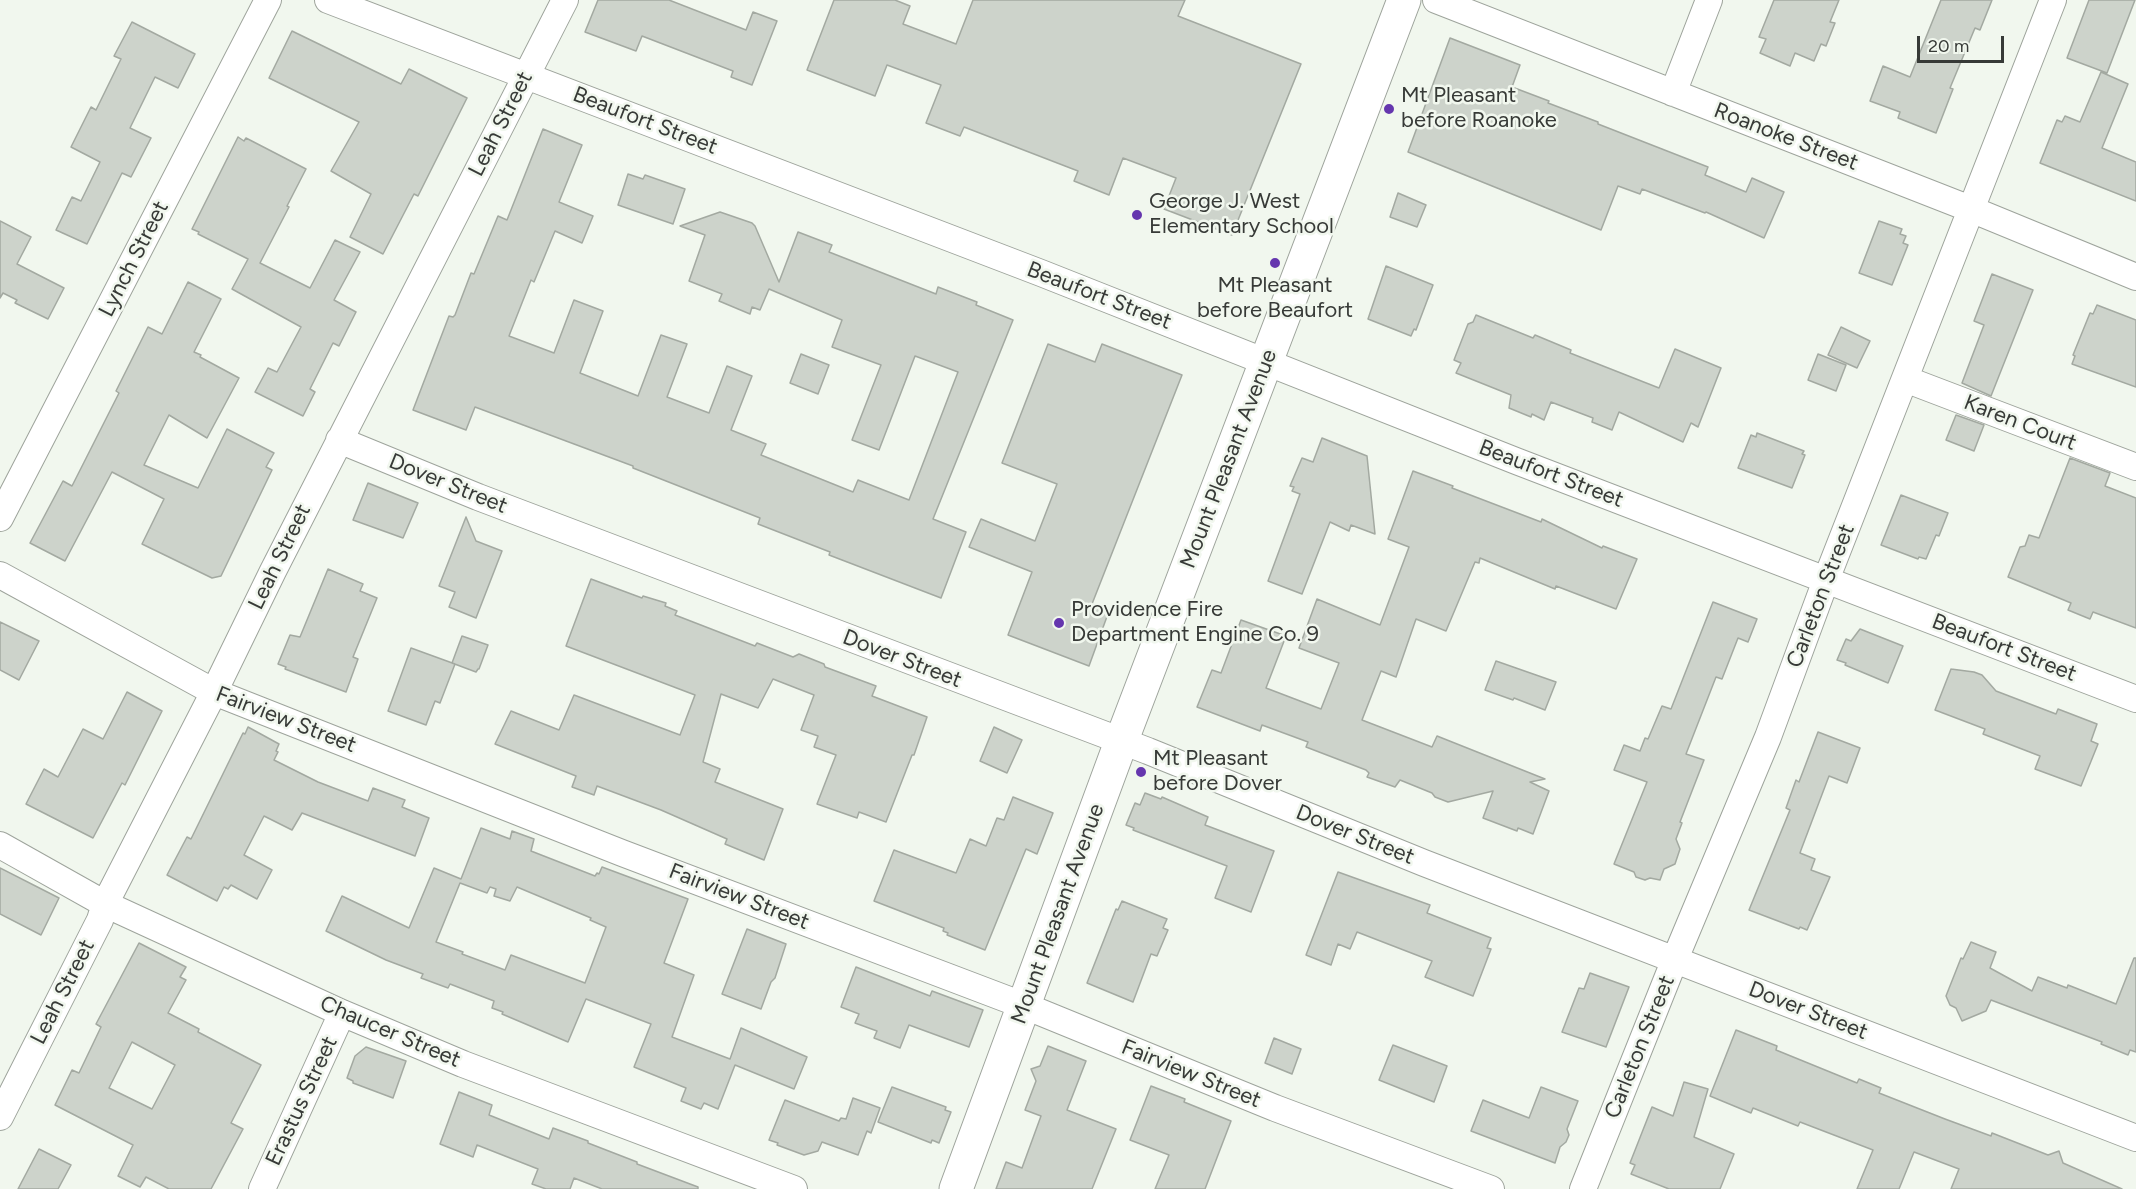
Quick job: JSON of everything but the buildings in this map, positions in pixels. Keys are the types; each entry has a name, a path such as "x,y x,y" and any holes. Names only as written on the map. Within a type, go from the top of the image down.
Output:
{"main road":[{"name":"Mount Pleasant Avenue","path":"956,1189 1121,742 1404,0"}],"street":[{"name":"Lynch Street","path":"0,518 268,0"},
{"name":"Beaufort Street","path":"328,0 527,75 2136,699"},
{"name":"Leah Street","path":"0,1116 339,440 565,0"},
{"name":"Roanoke Street","path":"1436,0 1973,210 2136,277"},
{"path":"1673,93 1709,0"},
{"name":"Carleton Street","path":"1583,1189 1675,959 1768,737 1826,579 1973,210 2053,0"},
{"name":"Karen Court","path":"1905,379 2136,467"},
{"name":"Dover Street","path":"339,440 478,497 1148,751 1424,863 2136,1138"},
{"name":"Fairview Street","path":"0,575 214,693 622,853 1025,1006 1275,1108 1491,1189"},
{"name":"Chaucer Street","path":"0,845 105,904 342,1013 463,1064 794,1189"},
{"name":"Erastus Street","path":"261,1189 342,1013"}],"place":[{"name":"Mt Pleasant before Roanoke","path":"1389,109"},
{"name":"George J. West Elementary School","path":"1137,215"},
{"name":"Mt Pleasant before Beaufort","path":"1275,263"},
{"name":"Providence Fire Department Engine Co. 9","path":"1059,623"},
{"name":"Mt Pleasant before Dover","path":"1141,772"}]}
